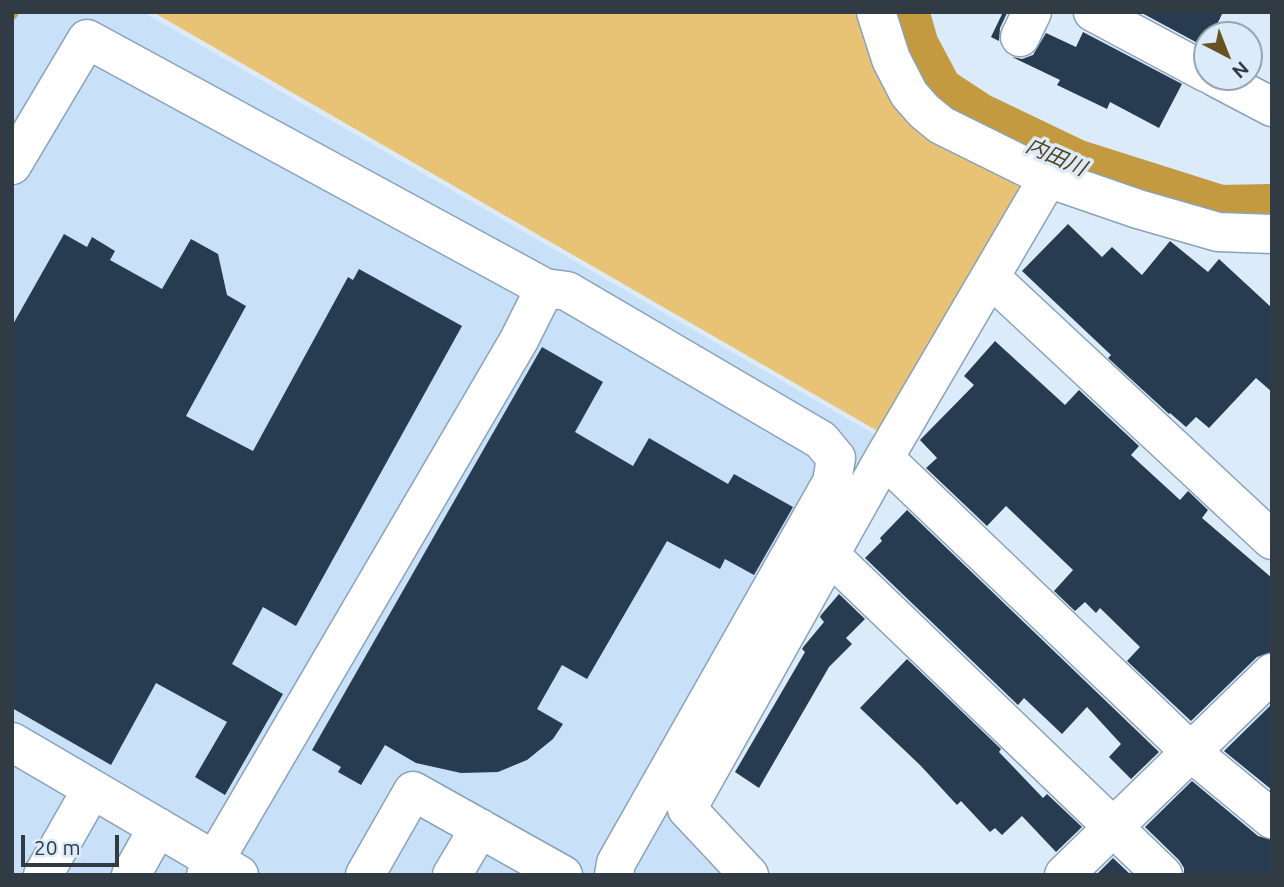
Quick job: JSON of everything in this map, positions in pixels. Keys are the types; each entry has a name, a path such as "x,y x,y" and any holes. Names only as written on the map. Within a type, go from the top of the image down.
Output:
{"street":[{"path":"876,12 891,59 909,94 941,125 1048,178 1138,209 1218,232 1269,241"},
{"path":"1093,12 1193,66"},
{"path":"12,165 88,39 545,288 567,291 821,440 836,458 832,482 616,863 614,875"},
{"path":"1242,91 1272,107"},
{"path":"749,875 687,809 884,458 1048,178"},
{"path":"991,278 1272,540"},
{"path":"16,754 92,789 158,827 220,870 519,340 545,288"},
{"path":"884,458 1191,752 1272,819"},
{"path":"830,555 1163,875"},
{"path":"1064,875 1272,673"},
{"path":"43,875 92,789"},
{"path":"365,875 413,791 480,828 548,871"},
{"path":"131,875 158,827"},
{"path":"452,875 480,828"}],"shaded area":[{"path":"12,12 143,12 879,437 673,817 729,875 12,875"},
{"path":"153,12 854,12 864,29 1020,183 1025,193 881,433"}],"building":[{"path":"1003,12 1007,13 1000,28 999,41 991,37"},
{"path":"1140,12 1223,12 1219,21 1193,21 1193,41"},
{"path":"1083,32 1182,84 1159,128 1110,102 1107,109 1057,85 1060,80 1012,57 1022,59 1033,55 1046,33 1076,47"},
{"path":"1068,224 1102,257 1112,247 1142,275 1170,241 1208,272 1219,259 1272,308 1272,392 1256,378 1209,428 1196,417 1186,427 1169,414 1108,358 1111,355 1022,271"},
{"path":"64,234 87,247 92,237 115,251 110,260 162,289 191,239 218,254 227,295 246,306 186,416 253,451 348,277 353,280 359,269 462,326 296,626 263,607 232,664 283,694 225,795 195,777 227,722 156,683 111,765 12,708 12,326"},
{"path":"995,341 1065,405 1079,390 1139,446 1131,455 1180,500 1188,491 1208,510 1202,518 1272,578 1272,652 1257,657 1191,721 1127,661 1140,647 1100,608 1096,613 1085,602 1075,611 1054,591 1073,570 1006,506 987,526 926,468 937,458 920,440 974,385 964,376"},
{"path":"542,347 603,382 575,432 633,466 649,438 728,484 734,474 793,507 754,575 725,559 720,569 667,541 587,679 562,665 537,709 563,724 553,739 527,760 498,772 461,773 416,763 385,745 361,785 338,772 341,767 312,750"},
{"path":"907,510 1159,752 1131,779 1109,757 1121,744 1087,707 1062,734 1024,698 1018,705 865,558"},
{"path":"839,594 865,619 846,638 852,644 829,667 759,788 735,772 805,652 802,649 824,622 821,615"},
{"path":"907,659 1001,749 999,752 1043,798 1047,794 1082,827 1056,852 1022,816 1002,835 995,828 990,832 961,801 957,805 920,765 860,708"},
{"path":"1272,704 1272,790 1224,751"},
{"path":"1192,781 1258,836 1272,840 1272,875 1184,875 1184,868 1179,860 1145,827"},
{"path":"1113,858 1131,875 1096,875"}],"waterway":[{"name":"内田川","path":"900,12 910,47 935,94 976,121 1074,168 1219,214 1272,213"}]}
